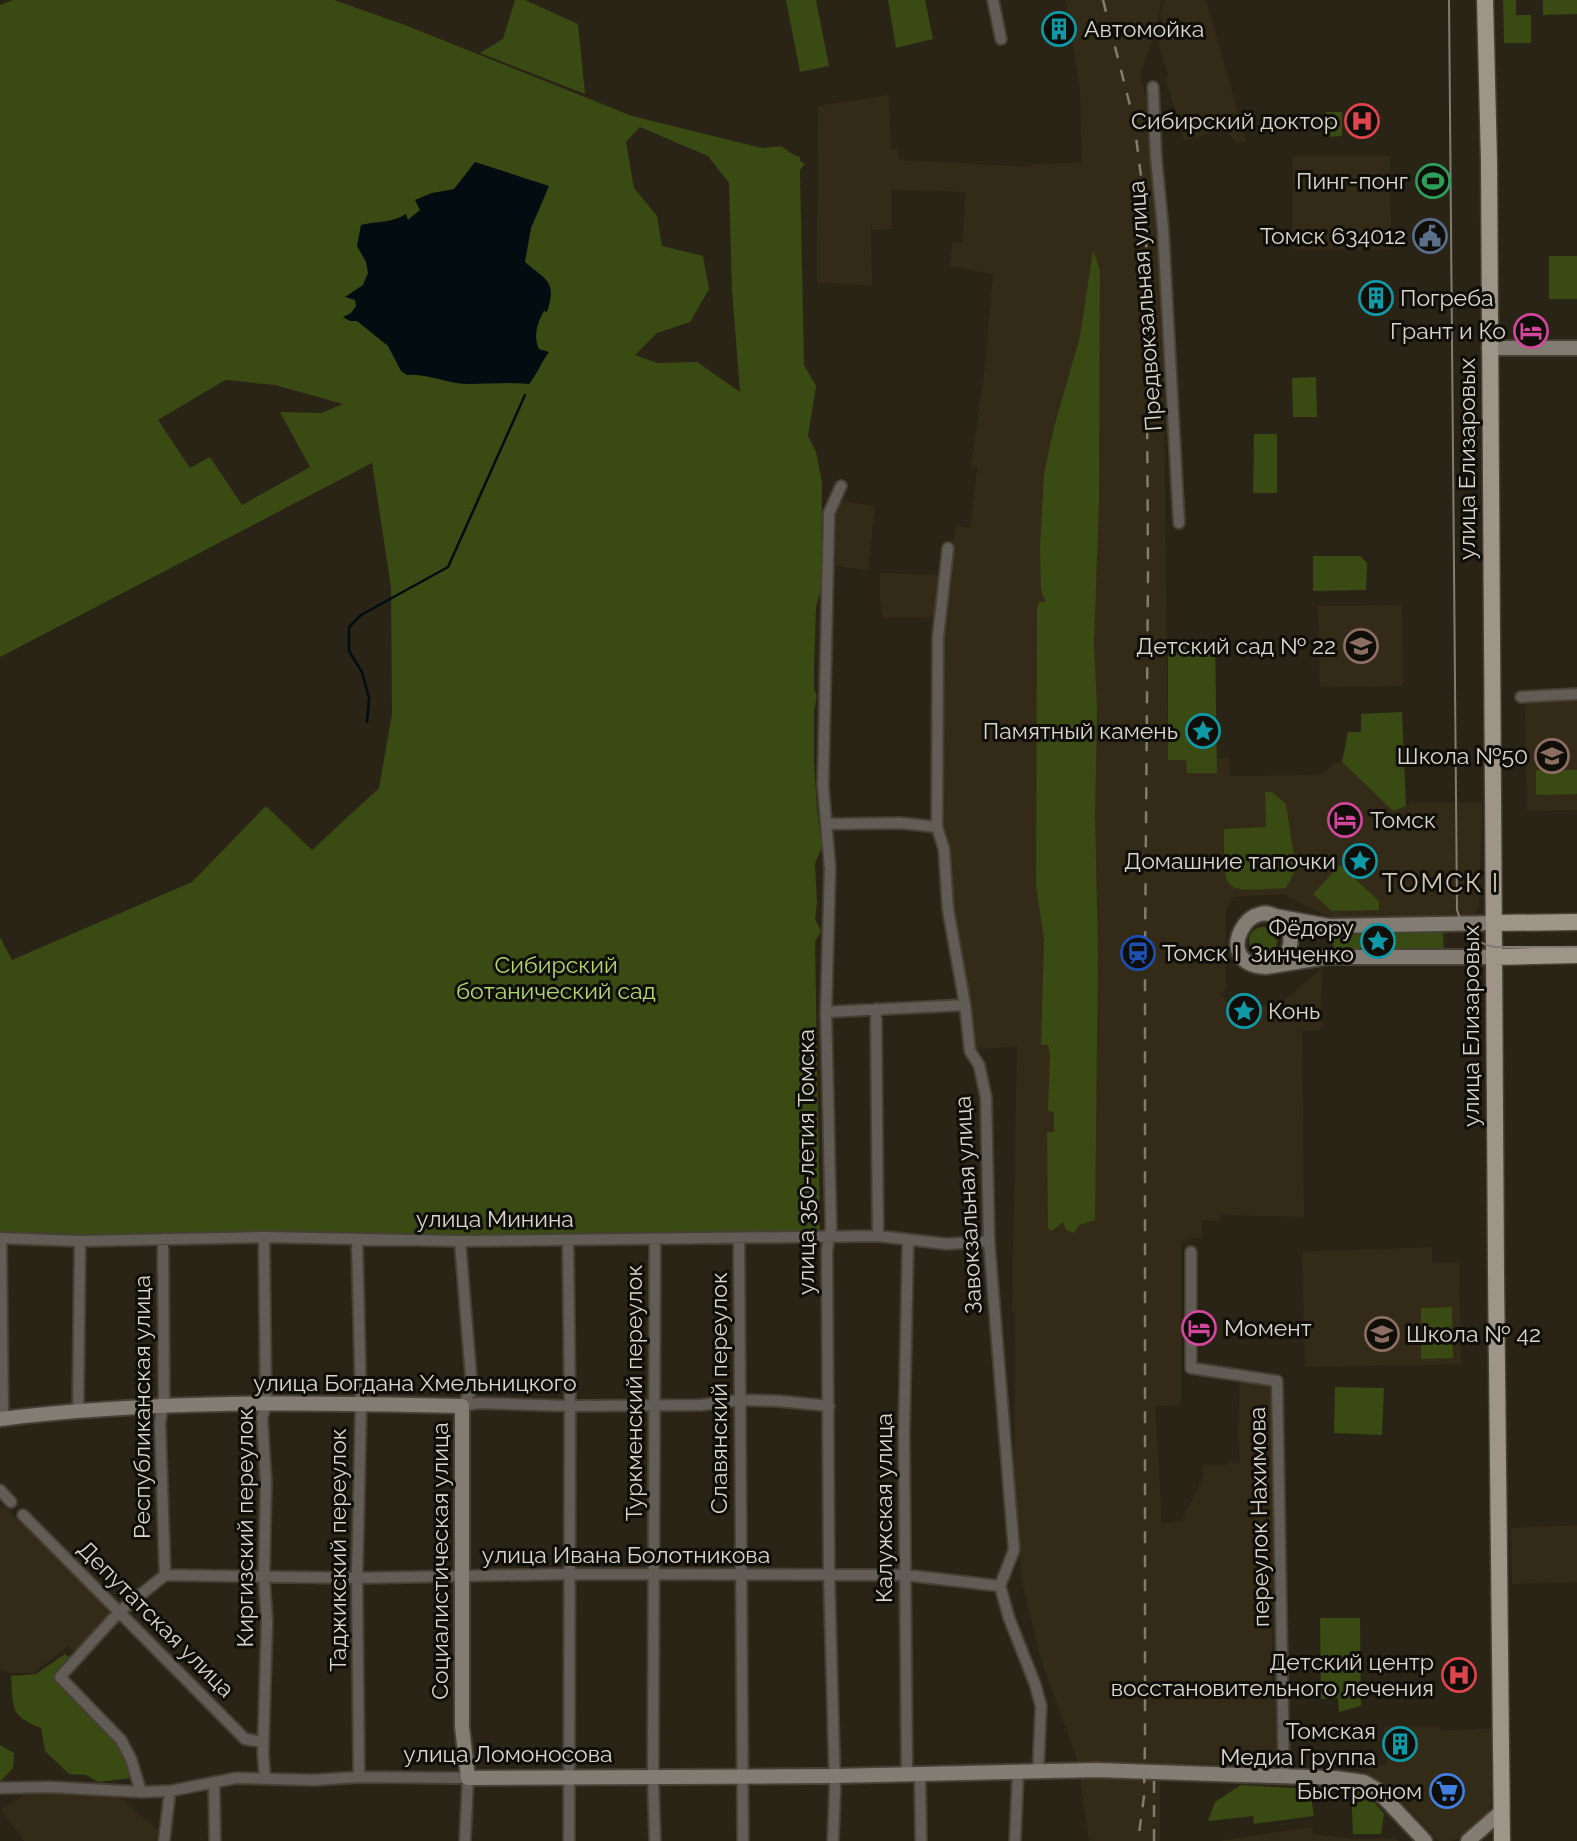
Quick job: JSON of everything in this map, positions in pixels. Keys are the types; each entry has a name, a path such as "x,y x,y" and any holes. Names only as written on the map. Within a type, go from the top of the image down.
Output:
{"main road":[{"name":"улица Елизаровых","path":"1485,0 1489,153 1502,1841"},
{"path":"1494,923 1577,922"},
{"path":"1494,957 1577,954"}],"street":[{"path":"993,0 1000,39"},
{"name":"Предвокзальная улица","path":"1153,87 1179,523"},
{"path":"1489,348 1577,348"},
{"name":"улица 350-летия Томска","path":"833,1841 826,1012 830,868 823,786 829,513 841,486"},
{"name":"Завокзальная улица","path":"948,548 938,637 937,827 944,849 948,909 971,1051 979,1065 986,1097 989,1241 1014,1550 1000,1586"},
{"path":"1521,697 1577,694"},
{"path":"827,824 901,822 937,827"},
{"path":"1494,923 1329,926 1258,915 1247,921 1239,932 1238,945 1243,957 1259,967 1327,957 1494,957"},
{"path":"1271,916 1286,927 1290,940 1284,958 1273,966"},
{"path":"826,1012 965,1005"},
{"path":"876,1009 878,1236"},
{"name":"улица Минина","path":"1,1238 79,1241 264,1237 460,1241 878,1236 947,1244 989,1241"},
{"name":"Киргизский переулок","path":"264,1237 265,1405 262,1419 266,1482 264,1577 267,1621 263,1742 265,1778"},
{"path":"1,1238 1,1419"},
{"name":"Таджикский переулок","path":"357,1239 361,1404 357,1578 359,1777"},
{"name":"Туркменский переулок","path":"655,1239 655,1841"},
{"name":"Славянский переулок","path":"739,1239 743,1841"},
{"name":"Республиканская улица","path":"163,1240 160,1423 165,1575"},
{"path":"568,1240 569,1841"},
{"path":"78,1410 79,1241"},
{"name":"Социалистическая улица","path":"460,1241 471,1390 463,1406 462,1727 468,1779 465,1841"},
{"name":"Калужская улица","path":"908,1241 904,1433 905,1575 913,1774 920,1841"},
{"name":"переулок Нахимова","path":"1191,1252 1191,1368 1277,1381 1284,1778"},
{"name":"улица Богдана Хмельницкого","path":"1,1419 78,1410 162,1406 701,1405 740,1400 829,1406"},
{"path":"0,1490 11,1502"},
{"name":"Депутатская улица","path":"23,1515 245,1739 263,1742"},
{"name":"улица Ивана Болотникова","path":"165,1575 357,1578 568,1574 905,1575 1000,1586"},
{"path":"141,1792 131,1759 121,1740 60,1676 119,1612 165,1575"},
{"path":"1000,1586 1041,1706 1038,1773"},
{"name":"улица Ломоносова","path":"0,1788 50,1787 141,1792 170,1791 236,1778 314,1780 359,1777 468,1779 568,1776 834,1776 1096,1770 1335,1778 1364,1782 1376,1789 1425,1841"},
{"path":"1015,1841 1018,1773"},
{"path":"214,1782 215,1841"},
{"path":"164,1841 170,1791"},
{"path":"1468,1841 1503,1811"}],"shaded area":[{"path":"1066,0 1161,0 1157,29 1140,74 1149,109 1163,317 1168,760 1229,758 1230,776 1322,775 1334,763 1342,762 1393,811 1412,803 1482,803 1479,906 1468,918 1333,919 1283,894 1233,897 1226,912 1226,990 1222,994 1228,1005 1277,1007 1322,968 1321,1030 1302,1031 1304,1217 1220,1215 1220,1221 1202,1220 1202,1238 1190,1238 1189,1241 1181,1242 1181,1405 1155,1406 1162,1523 1181,1521 1204,1477 1203,1465 1228,1465 1229,1462 1240,1464 1240,1380 1261,1381 1262,1386 1271,1386 1274,1484 1272,1694 1278,1695 1277,1765 1079,1765 1043,1666 1022,1581 1014,1466 1015,1312 1012,1312 1017,1047 973,1049 940,827 941,639 956,526 970,528 977,468 971,467 985,366 993,274 950,266 952,243 962,243 966,192 891,190 891,229 871,230 872,285 817,283 818,106 889,95 891,149 898,150 899,160 1032,167 1034,164 1082,163 1080,90"},
{"path":"1164,0 1206,0 1246,141 1237,143 1224,129 1184,141 1158,41 1165,32 1160,14"},
{"path":"1293,156 1390,156 1391,249 1293,249"},
{"path":"475,162 549,186 531,228 525,262 548,282 550,288 550,302 536,335 539,349 549,352 529,384 460,384 407,375 401,371 388,346 357,321 343,317 351,313 356,306 355,300 345,297 363,285 368,273 366,262 357,246 361,225 406,214 408,220 420,210 415,200 432,193 454,189"},
{"path":"836,500 875,506 868,570 832,566"},
{"path":"880,573 940,575 936,617 883,618"},
{"name":"Детский сад № 22","path":"1402,605 1403,686 1320,687 1318,606"},
{"name":"Школа №50","path":"1577,701 1577,810 1527,811 1525,702"},
{"name":"Школа № 42","path":"1432,1247 1432,1263 1459,1262 1461,1364 1305,1367 1302,1252"},
{"path":"4,1506 82,1584 85,1581 116,1612 78,1653 68,1646 33,1673 9,1673 0,1670 0,1509"},
{"path":"1577,1525 1577,1582 1512,1584 1511,1528"},
{"path":"1384,1727 1440,1727 1440,1731 1492,1728 1492,1798 1488,1813 1464,1836 1451,1841 1439,1841 1388,1787 1366,1776 1369,1765 1387,1765"},
{"path":"1080,1778 1160,1781 1160,1841 1089,1841"},
{"path":"30,1792 115,1794 158,1830 156,1841 24,1841 1,1809"},
{"path":"1312,1827 1313,1834 1353,1839 1395,1838 1399,1841 1218,1841"}],"green space":[{"name":"Сибирский ботанический сад","path":"13,0 334,0 405,25 632,116 762,148 781,146 800,157 800,161 805,164 800,170 804,365 816,386 808,436 816,452 822,482 821,590 816,606 814,668 814,688 817,696 814,711 814,762 822,847 815,863 815,919 821,931 815,942 820,1235 0,1236 0,937 12,960 192,882 266,806 312,850 379,788 392,714 391,587 372,463 0,657 0,5","holes":["640,127 708,156 729,183 732,290 740,392 697,362 657,363 635,355 657,333 690,322 709,289 703,256 662,246 657,216 634,188 626,142","225,380 275,385 343,404 321,413 280,412 310,467 242,505 210,457 190,468 158,420"]},
{"path":"515,0 525,0 578,24 585,94 480,53 503,39"},
{"path":"786,0 816,0 829,66 800,72"},
{"path":"888,0 925,0 933,39 896,48"},
{"path":"1503,0 1516,0 1516,15 1531,15 1531,43 1504,43"},
{"path":"1543,0 1577,0 1577,14 1543,15"},
{"path":"1326,112 1342,112 1342,136 1328,137"},
{"path":"1093,250 1100,270 1099,501 1094,643 1097,708 1095,814 1098,954 1095,1220 1079,1225 1074,1233 1066,1230 1063,1222 1053,1230 1048,1227 1047,1132 1054,1132 1054,1112 1048,1111 1050,1054 1048,1045 1041,1045 1044,939 1036,886 1037,609 1039,602 1046,602 1041,591 1040,547 1044,474 1054,427 1080,337"},
{"path":"1549,256 1577,256 1577,299 1549,299"},
{"path":"1316,377 1317,417 1293,417 1292,378"},
{"path":"1254,434 1277,434 1277,493 1253,493"},
{"path":"1313,556 1360,556 1367,563 1366,590 1313,591"},
{"path":"1168,642 1215,642 1217,773 1187,773 1186,760 1168,760"},
{"path":"1402,712 1406,806 1393,811 1342,762 1348,732 1361,732 1361,714"},
{"path":"1536,770 1577,770 1577,794 1536,795"},
{"path":"1265,792 1272,792 1286,804 1296,869 1286,888 1237,888 1230,885 1226,878 1224,829 1266,827"},
{"path":"1340,865 1379,901 1379,910 1332,911 1313,894"},
{"path":"1263,927 1273,931 1277,941 1273,951 1263,955 1253,951 1249,941 1253,931"},
{"path":"1443,932 1444,951 1333,952 1333,933"},
{"path":"1452,1307 1453,1358 1421,1359 1421,1308"},
{"path":"1335,1387 1384,1388 1382,1435 1334,1433"},
{"path":"1320,1618 1360,1618 1361,1706 1339,1712 1338,1698 1321,1699"},
{"path":"65,1654 71,1659 58,1680 124,1753 131,1778 98,1782 86,1775 69,1774 45,1751 41,1728 23,1719 15,1709 11,1676 36,1674"},
{"path":"0,1745 14,1753 13,1768 0,1782"},
{"path":"1241,1785 1310,1789 1314,1816 1254,1824 1253,1816 1208,1821 1215,1802"},
{"path":"1351,1790 1366,1792 1384,1814 1381,1834 1353,1834"}],"waterway":[{"path":"367,722 369,698 362,672 349,651 349,627 361,615 448,567 525,395"}],"tram line":[{"path":"1449,0 1457,910 1462,924 1470,934 1486,945 1577,947"}],"railway":[{"path":"1103,0 1134,121 1146,216 1148,571 1145,1742 1144,1796 1138,1841"},
{"path":"1154,1778 1154,1841"}],"place":[{"name":"Автомойка","path":"1059,29"},
{"name":"Сибирский доктор","path":"1362,121"},
{"name":"Пинг-понг","path":"1433,181"},
{"name":"Томск 634012","path":"1430,236"},
{"name":"Погреба","path":"1376,298"},
{"name":"Грант и Ко","path":"1531,331"},
{"name":"Детский сад № 22","path":"1361,646"},
{"name":"Памятный камень","path":"1203,731"},
{"name":"Школа №50","path":"1552,756"},
{"name":"Томск","path":"1345,820"},
{"name":"Домашние тапочки","path":"1360,861"},
{"name":"Фёдору Зинченко","path":"1378,941"},
{"name":"Томск I","path":"1138,953"},
{"name":"Конь","path":"1244,1011"},
{"name":"Момент","path":"1199,1328"},
{"name":"Школа № 42","path":"1382,1334"},
{"name":"Детский центр восстановительного лечения","path":"1459,1675"},
{"name":"Томская Медиа Группа","path":"1400,1744"},
{"name":"Быстроном","path":"1447,1791"}],"district":[{"name":"ТОМСК I","path":"1441,883"}]}
